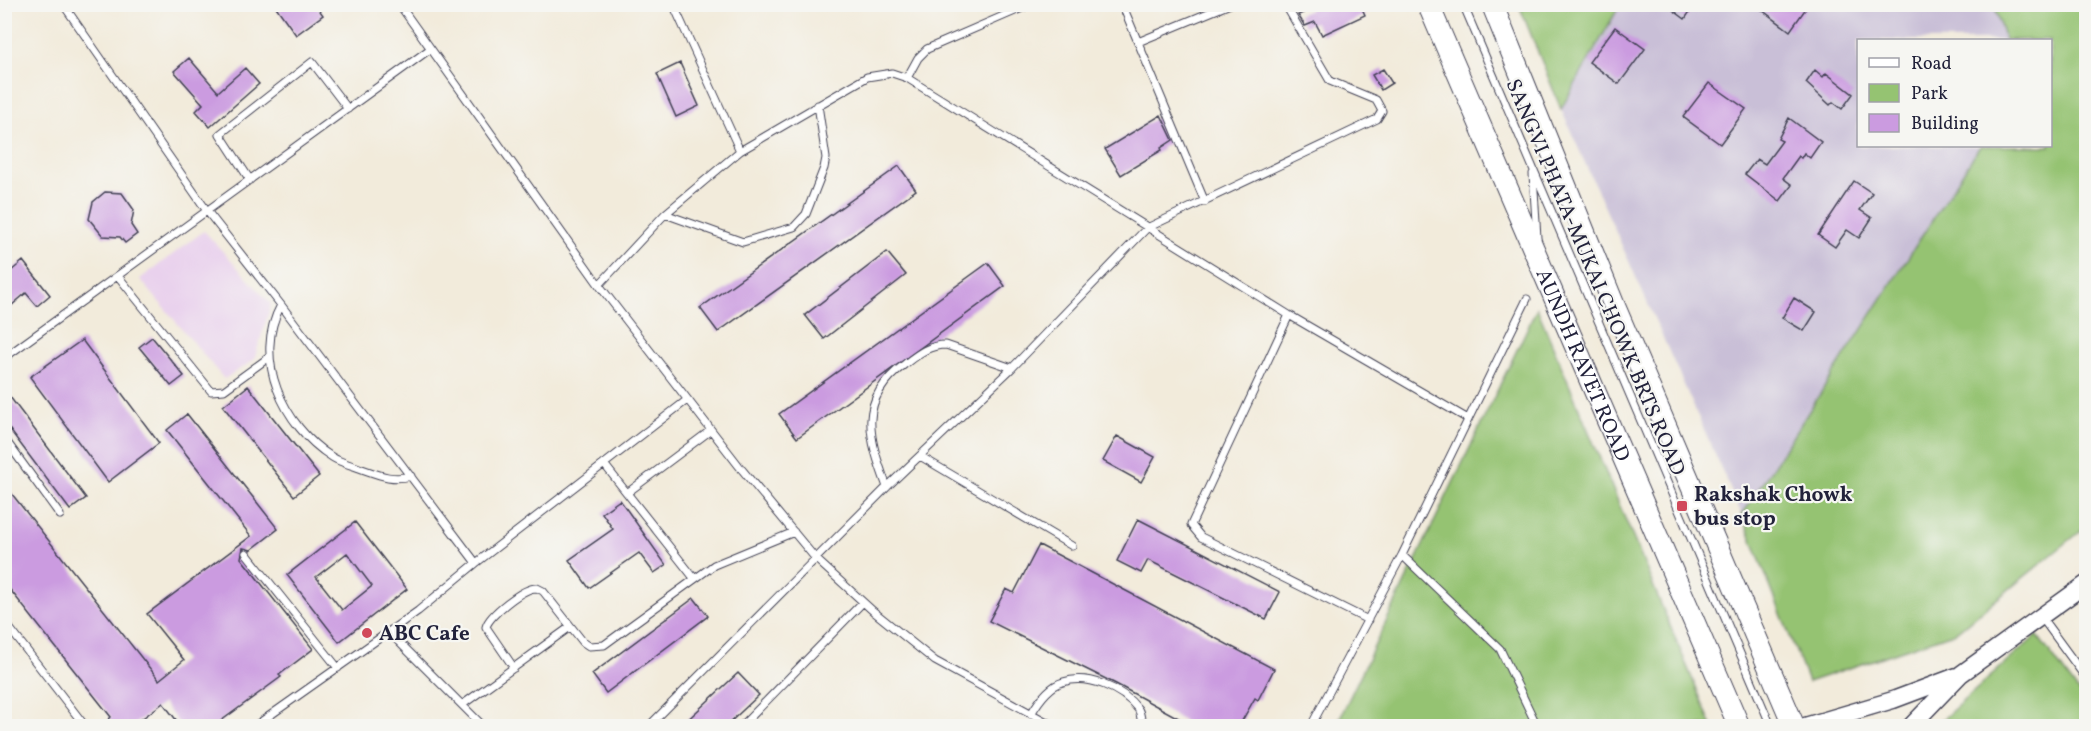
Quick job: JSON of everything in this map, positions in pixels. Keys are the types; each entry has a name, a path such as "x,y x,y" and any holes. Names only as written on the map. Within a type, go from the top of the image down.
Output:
{"main road":[{"name":"AUNDH RAVET ROAD","path":"1428,4 1739,726"},
{"path":"1492,4 1619,316 1794,726"}],"street":[{"path":"1911,726 1961,674 2042,618 2086,584"},
{"path":"1806,726 1829,722 1961,674"}],"lane":[{"path":"63,4 207,212 281,305 476,563"},
{"path":"399,4 599,285 687,400 816,559 934,661 1054,726"},
{"path":"673,4 740,152"},
{"path":"907,78 918,58 927,50 1031,4"},
{"path":"1122,4 1205,201"},
{"path":"1137,42 1230,4"},
{"path":"649,726 887,487 1012,368 1147,228 1352,133 1377,119 1382,111 1376,100 1330,81 1285,4"},
{"name":"SANGVI PHATA-MUKAI CHOWK BRTS ROAD","path":"1463,4 1771,726"},
{"path":"4,358 430,49"},
{"path":"250,180 220,134 312,62 348,109"},
{"path":"599,285 665,214 740,152 818,105 879,74 891,73 907,78 1289,315 1468,419"},
{"path":"665,214 743,242 794,227 806,214 824,168 825,158 818,105"},
{"path":"1532,169 1539,264"},
{"path":"118,276 211,391 224,390 268,358"},
{"path":"1311,726 1402,555 1527,300"},
{"path":"281,305 272,323 268,358 278,391 297,425 334,459 393,479 411,476"},
{"path":"1289,315 1191,525 1201,537 1368,620"},
{"path":"887,487 871,445 871,406 881,387 898,369 936,345 946,345 1012,368"},
{"path":"255,726 389,632 687,400"},
{"path":"627,493 711,430"},
{"path":"4,438 60,514"},
{"path":"920,456 1072,546"},
{"path":"604,464 694,578"},
{"path":"514,668 486,627 491,616 528,589 537,588 543,591 570,627 589,646 604,645 694,578 722,562 794,532"},
{"path":"246,553 338,668"},
{"path":"1402,555 1500,650 1537,726"},
{"path":"742,726 863,602"},
{"path":"2042,618 2086,678"},
{"path":"4,621 85,726"},
{"path":"462,705 570,627"},
{"path":"389,632 483,726"},
{"path":"1031,714 1040,699 1061,682 1089,678 1123,696 1139,710 1142,726"}],"shaded area":[{"path":"1620,5 1994,5 2005,39 1857,39 1857,147 1979,147 1742,515 1561,109"},
{"path":"204,231 271,304 254,360 224,379 140,279"}],"green space":[{"path":"1519,5 1620,5 1561,109"},
{"path":"1994,5 2086,5 2086,527 1956,632 1808,682 1742,515 1979,147 2052,147 2052,39 2005,39"},
{"path":"1537,308 1712,726 1336,726"},
{"path":"2037,635 2086,702 2086,726 1935,726"}],"building":[{"path":"274,4 315,4 323,15 296,35"},
{"path":"1307,4 1360,4 1365,15 1322,35 1315,22 1305,26 1298,15 1310,10"},
{"path":"1665,4 1695,4 1685,19"},
{"path":"1754,4 1809,4 1790,31"},
{"path":"1615,27 1645,49 1619,84 1589,62"},
{"path":"189,58 218,92 245,68 259,84 210,127 196,111 203,104 174,71"},
{"path":"680,63 699,106 676,117 657,74"},
{"path":"1383,69 1392,83 1381,90 1372,75"},
{"path":"1815,70 1823,77 1826,73 1853,94 1842,109 1833,102 1830,105 1806,83"},
{"path":"1709,83 1746,109 1720,144 1683,117"},
{"path":"1161,115 1173,140 1161,148 1162,150 1121,175 1105,149"},
{"path":"1789,118 1821,142 1810,158 1804,153 1801,158 1799,156 1783,178 1792,185 1780,201 1745,174 1757,159 1765,164 1782,141 1778,139"},
{"path":"899,166 916,190 718,332 700,308"},
{"path":"1854,181 1872,193 1860,210 1872,218 1859,238 1847,230 1835,247 1818,235"},
{"path":"105,192 122,193 134,210 131,225 137,234 125,243 120,237 103,236 89,219 93,202"},
{"path":"887,252 906,275 824,339 805,315"},
{"path":"23,261 50,295 37,306 26,293 4,312 4,277"},
{"path":"988,263 1005,286 797,438 779,414"},
{"path":"1794,298 1816,312 1804,331 1782,318"},
{"path":"152,337 184,376 171,386 139,347"},
{"path":"82,340 159,443 108,482 30,377"},
{"path":"248,386 319,476 294,496 223,406"},
{"path":"4,389 86,498 70,510 4,422"},
{"path":"187,414 278,529 251,550 243,548 241,558 313,649 279,675 281,677 214,726 181,726 163,703 132,726 113,726 108,720 111,717 4,582 4,484 159,680 184,660 147,614 251,536 167,430"},
{"path":"1117,436 1155,457 1141,482 1103,461"},
{"path":"620,500 666,565 654,573 639,553 589,588 569,560 613,529 602,513"},
{"path":"1138,519 1280,592 1266,619 1148,560 1141,573 1117,561"},
{"path":"355,522 407,589 339,642 287,575","holes":["347,553 372,586 342,610 316,577"]},
{"path":"1039,545 1274,669 1258,700 1255,698 1239,726 1193,726 1116,684 989,621 1006,589 1014,593"},
{"path":"694,598 708,616 606,693 592,674"},
{"path":"738,673 759,695 726,726 681,726"}],"place":[{"name":"Rakshak Chowk bus stop","path":"1682,506"},
{"name":"ABC Cafe","path":"367,633"}]}
